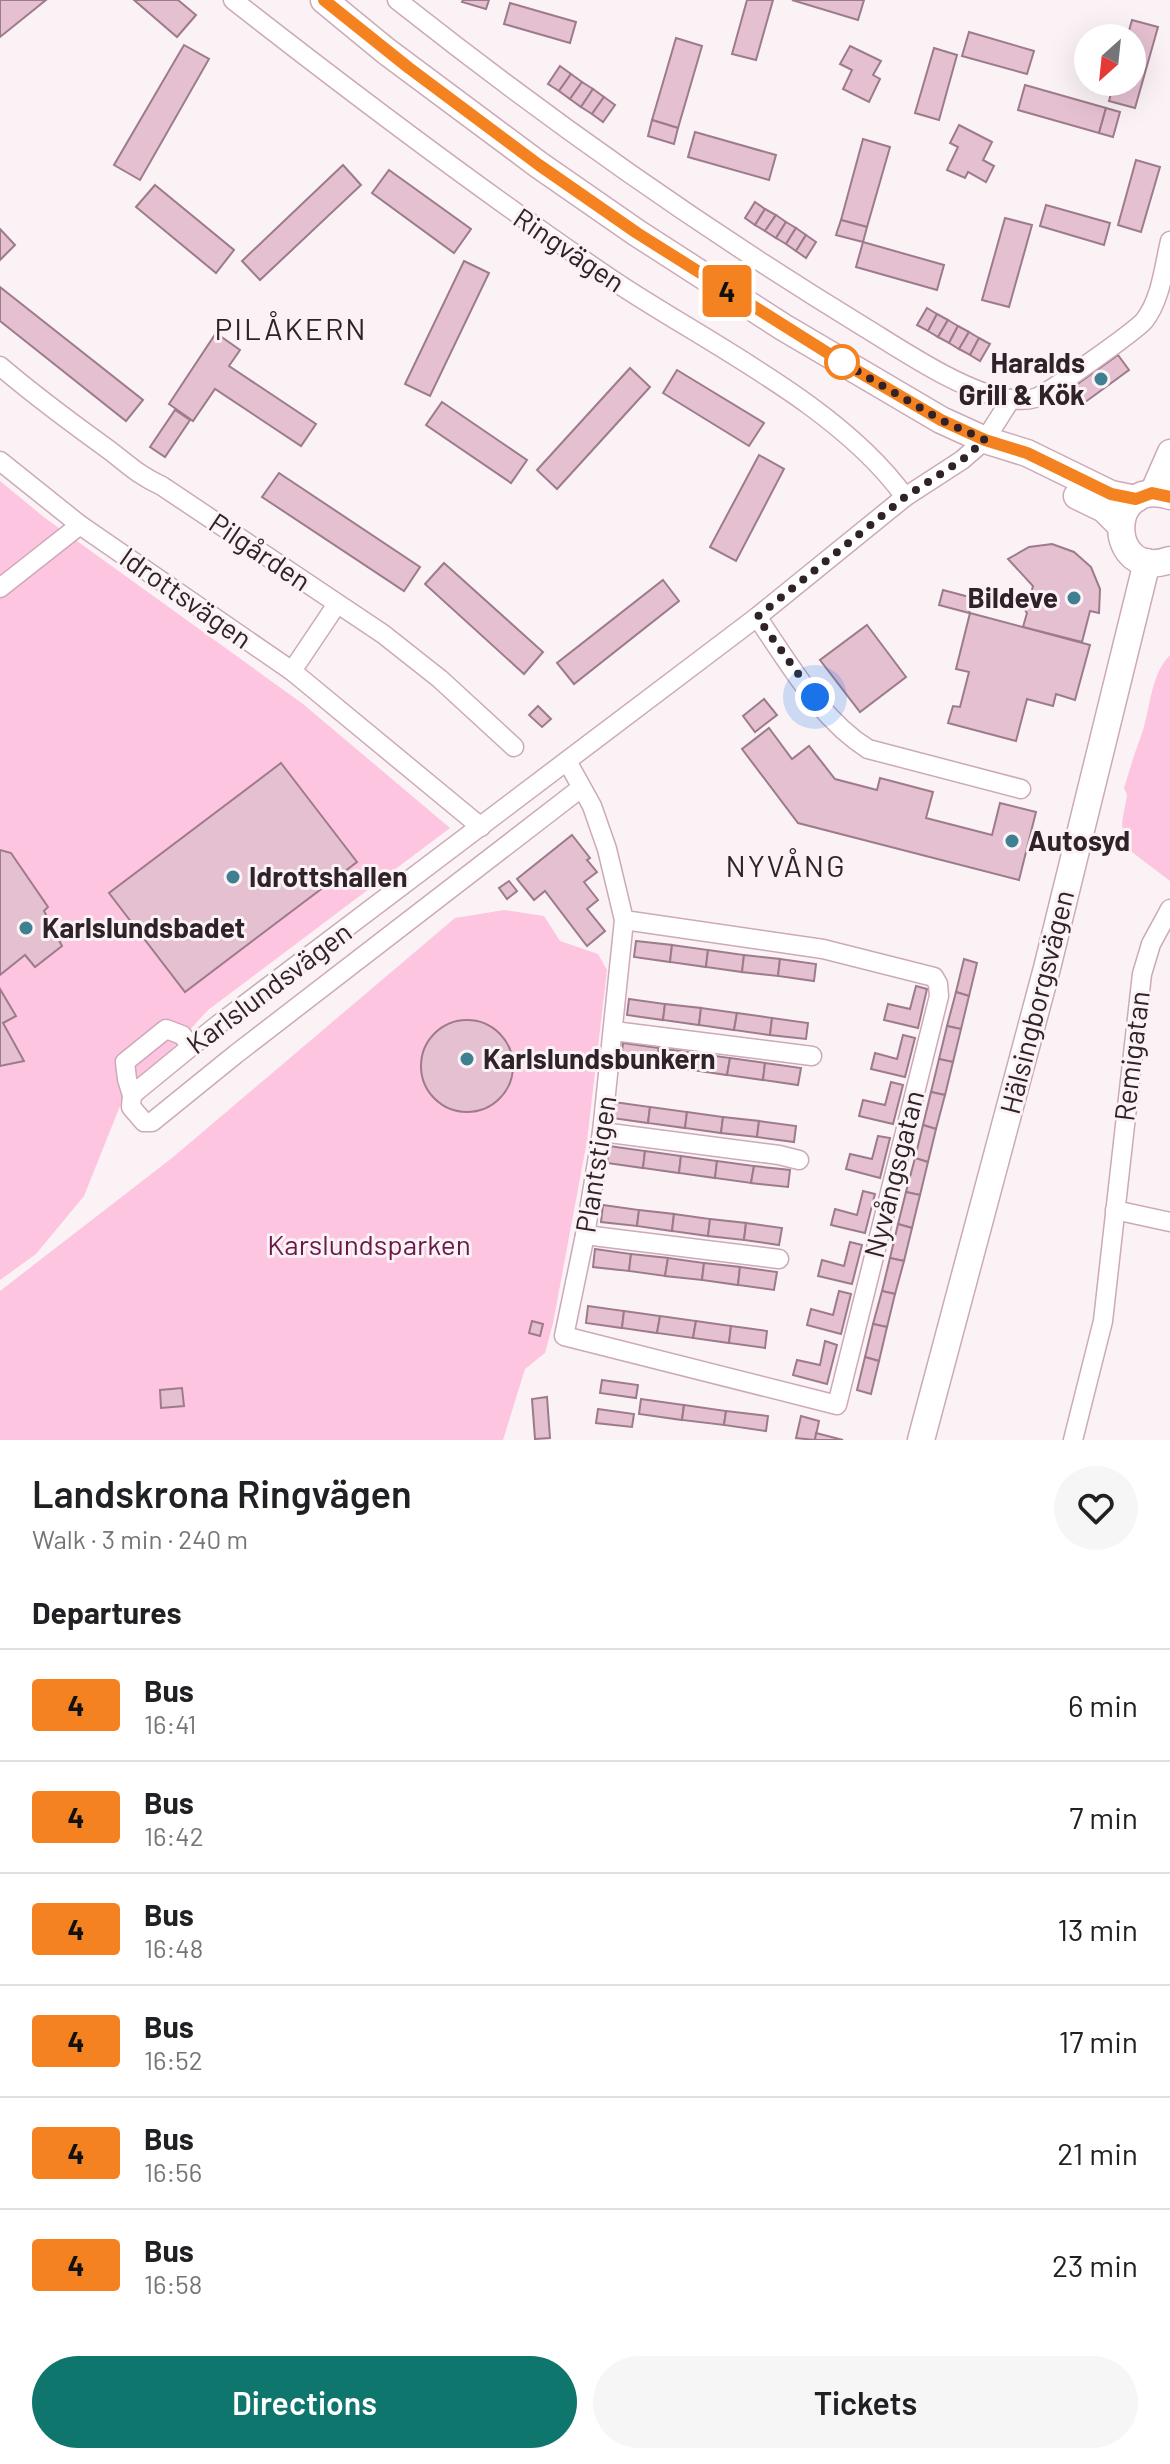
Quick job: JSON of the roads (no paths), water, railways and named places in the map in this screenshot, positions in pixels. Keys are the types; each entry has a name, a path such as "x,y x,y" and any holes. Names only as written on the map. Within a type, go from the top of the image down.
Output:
{"main road":[{"name":"Ringvägen","path":"324,0 431,85 637,233 842,362 941,420 985,440 1027,453 1111,494 1153,496"},
{"name":"Ringvägen","path":"985,440 1019,467 1104,509 1120,525"},
{"path":"1153,496 1125,510 1120,525 1122,539 1129,551 1158,561"},
{"name":"Hälsingborgsvägen","path":"921,1440 1158,561"}],"street":[{"name":"Ringvägen","path":"233,0 531,224 649,305 796,396 876,462 905,497"},
{"path":"397,0 607,159 816,297 953,378 1011,399 1035,398 1144,321 1156,298 1170,241"},
{"name":"Pilgården","path":"0,366 28,391 120,458 136,474 162,486 383,634 440,679 514,747"},
{"name":"Karlslundsvägen","path":"581,788 152,1122 144,1122 131,1107 132,1095 191,1046 757,617 905,497 962,460 985,440 1011,399"},
{"path":"1153,496 1170,452"},
{"name":"Idrottsvägen","path":"0,461 80,525 292,671 481,827"},
{"path":"0,588 80,525"},
{"path":"292,671 337,604"},
{"path":"757,617 831,718 849,737 868,749 1021,789"},
{"name":"Plantstigen","path":"564,1336 602,1132 624,920 607,849 592,806 567,761"},
{"path":"438,861 456,885"},
{"name":"Remigatan","path":"1073,1440 1103,1321 1142,974 1151,944 1170,909"},
{"name":"Nyvångsgatan","path":"564,1336 837,1405 939,996 934,977 912,970 823,949 624,920"},
{"path":"132,1095 125,1062 166,1029 182,1035 191,1046"},
{"path":"614,1031 812,1056"},
{"path":"602,1132 799,1160"},
{"path":"1115,1210 1170,1222"},
{"path":"585,1235 779,1259"}],"place":[{"name":"Haralds Grill & Kök","path":"1101,379"},
{"name":"Bildeve","path":"1074,598"},
{"name":"Autosyd","path":"1012,841"},
{"name":"Idrottshallen","path":"233,877"},
{"name":"Karlslundsbadet","path":"26,928"},
{"name":"Karlslundsbunkern","path":"467,1059"}],"district":[{"name":"PILÅKERN","path":"291,330"},
{"name":"NYVÅNG","path":"786,867"}],"park label":[{"name":"Karslundsparken","path":"369,1245"}]}
